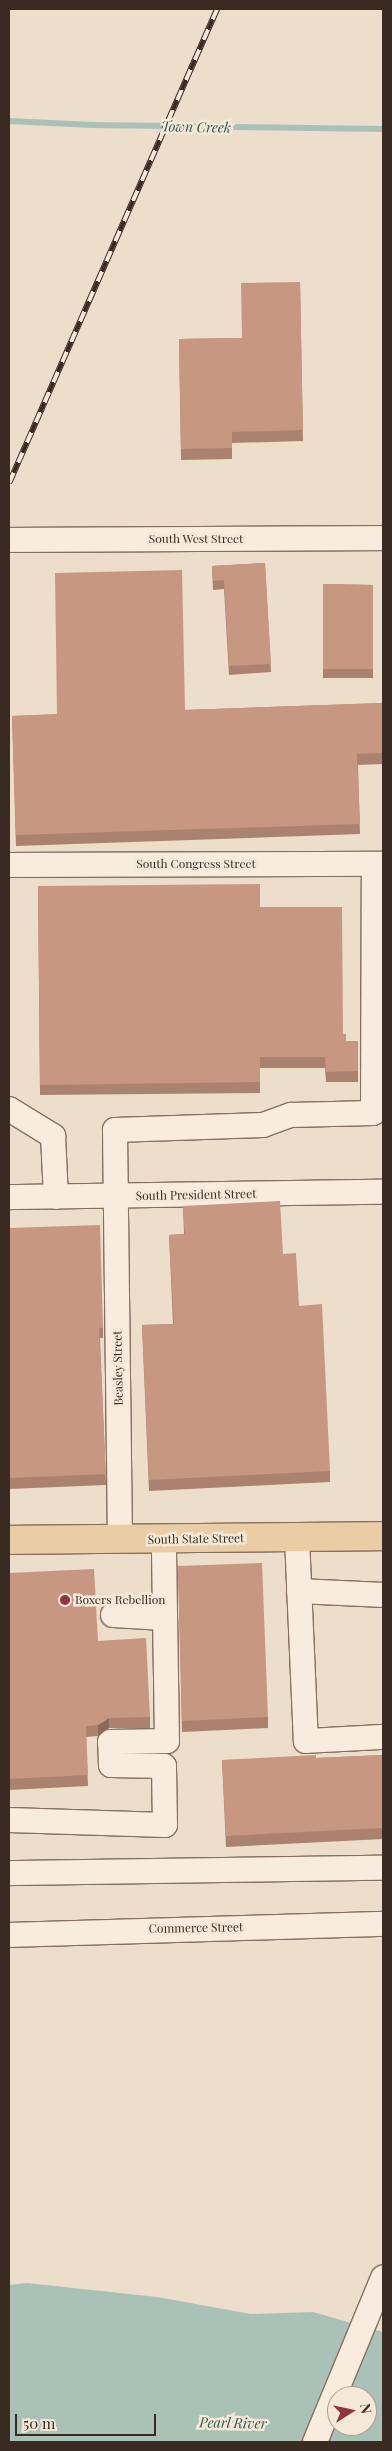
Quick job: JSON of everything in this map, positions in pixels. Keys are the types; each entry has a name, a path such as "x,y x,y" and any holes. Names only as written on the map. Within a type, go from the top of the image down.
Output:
{"main road":[{"name":"South State Street","path":"9,1540 164,1540 383,1536"}],"street":[{"name":"South West Street","path":"9,540 383,538"},
{"name":"South Congress Street","path":"9,865 379,864"},
{"name":"Beasley Street","path":"120,1540 115,1130 263,1124 291,1115 373,1113 379,864"},
{"path":"9,1109 53,1136 56,1197"},
{"name":"South President Street","path":"9,1197 383,1192"},
{"path":"297,1538 306,1741 383,1737"},
{"path":"9,1820 165,1825 164,1766 111,1765 110,1742 167,1741 164,1540"},
{"path":"300,1591 383,1595"},
{"path":"113,1615 164,1618"},
{"path":"9,1874 383,1868"},
{"name":"Commerce Street","path":"9,1935 48,1932 383,1924"},
{"path":"315,2442 383,2278"}],"water":[{"name":"Pearl River","path":"27,2283 157,2297 251,2314 313,2312 383,2332 383,2442 9,2442 9,2285"}],"building":[{"path":"300,282 303,430 232,432 232,448 181,449 179,339 242,338 241,283"},
{"path":"265,563 271,664 229,666 224,580 213,581 212,566"},
{"path":"182,570 185,710 383,703 383,753 357,754 360,824 16,835 12,716 57,714 55,573"},
{"path":"323,584 373,585 373,669 323,669"},
{"path":"260,884 260,907 342,907 343,1034 346,1034 346,1041 358,1041 358,1071 326,1072 325,1057 260,1057 260,1082 40,1085 38,886"},
{"path":"280,1201 283,1254 296,1253 299,1306 322,1304 330,1471 149,1480 142,1325 174,1324 169,1235 185,1234 183,1206"},
{"path":"100,1225 103,1328 99,1328 106,1474 9,1478 9,1228"},
{"path":"262,1563 268,1717 182,1721 178,1566"},
{"path":"94,1569 98,1641 146,1638 150,1717 109,1718 98,1725 86,1726 88,1775 9,1779 9,1573"},
{"path":"316,1755 316,1758 383,1755 383,1828 226,1836 222,1760"}],"waterway":[{"name":"Town Creek","path":"9,121 93,125 383,129"}],"railway":[{"path":"9,483 217,9"}],"place":[{"name":"Boxers Rebellion","path":"65,1600"}]}
